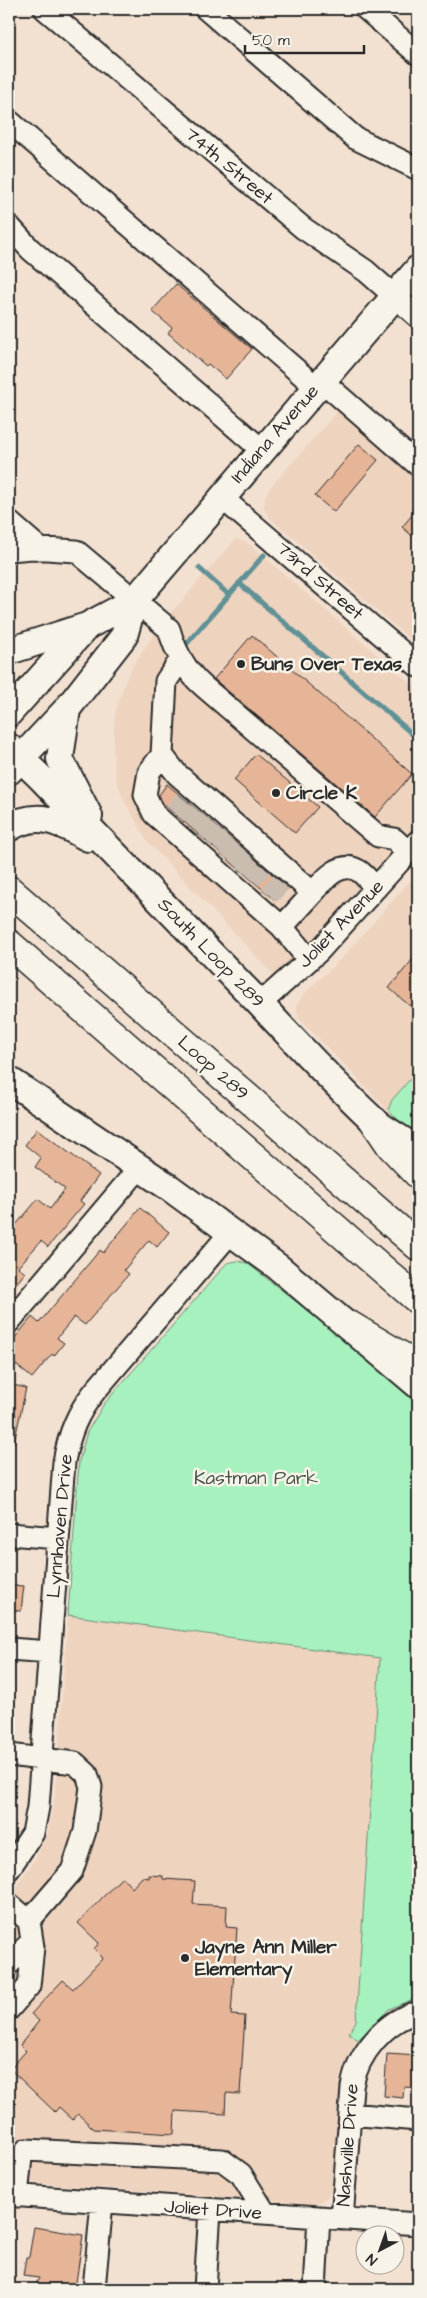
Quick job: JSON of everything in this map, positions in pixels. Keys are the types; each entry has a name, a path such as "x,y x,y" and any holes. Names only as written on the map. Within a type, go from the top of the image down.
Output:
{"highway":[{"name":"Loop 289","path":"9,890 418,1246"},
{"path":"9,944 418,1300"},
{"path":"374,1121 391,1146 418,1174"},
{"path":"351,1326 418,1366"}],"main road":[{"name":"Indiana Avenue","path":"9,713 87,626 134,601 418,269"},
{"name":"Indiana Avenue","path":"13,759 67,709 124,636 134,601"},
{"path":"9,651 87,626"},
{"path":"67,709 60,759 107,847"},
{"name":"South Loop 289","path":"13,759 107,847 374,1121 411,1145 418,1152"},
{"path":"9,828 35,818 58,822 107,847"},
{"path":"9,1080 140,1167 278,1267 351,1326 418,1385"}],"street":[{"name":"74th Street","path":"45,9 303,228 345,255 418,317"},
{"path":"206,9 355,138 418,169"},
{"path":"366,9 418,54"},
{"path":"9,121 319,384 418,465"},
{"path":"13,239 262,450"},
{"name":"73rd Street","path":"221,497 418,666"},
{"path":"9,522 40,549"},
{"path":"9,550 76,551 168,629 181,659 194,678 203,686 378,836 413,847"},
{"path":"181,659 166,681 162,755 149,772 145,795 154,814 218,839 274,889 282,927 309,960"},
{"path":"162,755 177,774 218,839 274,889 313,893"},
{"name":"Joliet Avenue","path":"260,1004 309,960 413,847"},
{"path":"282,927 331,872 346,868 358,870 376,888"},
{"path":"9,1322 140,1167"},
{"name":"Lynnhaven Drive","path":"9,1869 33,1833 38,1807 67,1443 78,1415 94,1391 231,1232"},
{"path":"9,1534 58,1538"},
{"path":"9,1648 50,1652"},
{"path":"9,1755 75,1763 87,1774 91,1787 85,1831 72,1871 9,1964"},
{"path":"9,1904 31,1931 29,1986 9,2009"},
{"name":"Nashville Drive","path":"342,2219 353,2075 364,2054 380,2035 394,2024 418,2012"},
{"path":"350,2114 418,2120"},
{"path":"13,2196 21,2157 26,2150 222,2160 241,2174 265,2213"},
{"name":"Joliet Drive","path":"13,2196 418,2224"},
{"path":"94,2289 102,2202"},
{"path":"205,2289 210,2210"},
{"path":"315,2289 319,2217"}],"shaded area":[{"path":"338,411 346,413 418,476 418,646 269,517 264,508 265,497 269,489"},
{"path":"236,539 248,543 418,690 418,823 320,934 274,975 148,842 124,800 117,782 113,754 115,714 131,669 157,629"},
{"path":"418,872 418,1070 392,1100 388,1110 299,1018 296,1007 303,995 343,957"},
{"name":"Jayne Ann Miller Elementary","path":"68,1615 380,1658 356,2021 349,2033 358,2040 340,2078 331,2191 326,2198 316,2204 9,2181 9,1896 36,1858 48,1832 55,1795"}],"green space":[{"path":"418,1070 418,1139 388,1110 392,1100"},
{"name":"Kastman Park","path":"237,1261 247,1263 345,1340 418,1405 418,1997 389,2009 358,2040 349,2033 356,2021 380,1658 68,1615 79,1461 87,1432 104,1404 227,1263"}],"building":[{"path":"176,284 252,349 226,379 208,364 206,366 168,333 172,328 152,311"},
{"path":"359,444 378,460 334,512 315,496"},
{"path":"418,508 418,541 402,527"},
{"path":"252,635 412,774 375,817 214,679"},
{"name":"Circle K","path":"256,754 318,807 295,833 234,780"},
{"path":"167,784 287,887 275,900 163,804 159,795"},
{"path":"418,953 418,1013 389,988"},
{"path":"37,1129 99,1175 80,1201 84,1204 48,1247 41,1241 18,1267 25,1273 9,1292 9,1233 38,1199 50,1209 65,1189 35,1167 41,1158 25,1145"},
{"path":"140,1208 169,1232 157,1247 149,1240 124,1270 129,1274 85,1325 74,1317 57,1338 64,1343 32,1378 9,1359 9,1345 32,1317 39,1323 100,1250 103,1253"},
{"path":"9,1384 26,1388 14,1443 9,1442"},
{"path":"9,1585 24,1586 21,1611 9,1610"},
{"path":"149,1875 163,1876 163,1879 195,1881 193,1904 227,1906 226,1927 237,1928 231,2015 245,2016 240,2094 226,2093 225,2114 175,2111 174,2134 94,2129 78,2114 73,2120 59,2107 55,2112 10,2069 26,2051 20,2045 39,2021 31,2014 63,1980 73,1989 103,1958 94,1949 99,1943 78,1923 122,1877 132,1888 142,1877 149,1878"},
{"path":"387,2054 418,2056 418,2088 404,2087 403,2098 384,2096"},
{"path":"34,2227 83,2235 75,2289 34,2289 39,2278 23,2276 26,2257 29,2257"}],"waterway":[{"path":"182,649 264,555"},
{"path":"199,568 229,595"},
{"path":"239,583 418,739"},
{"path":"414,1072 418,1075"}],"tunnel":[{"path":"174,813 185,800"},
{"path":"190,826 201,813"},
{"path":"204,839 216,826"},
{"path":"219,852 231,839"},
{"path":"235,865 247,852"},
{"path":"251,879 262,866"},
{"path":"269,895 281,882"}],"place":[{"name":"Buns Over Texas","path":"241,664"},
{"name":"Circle K","path":"276,793"},
{"name":"Jayne Ann Miller Elementary","path":"185,1958"}]}
